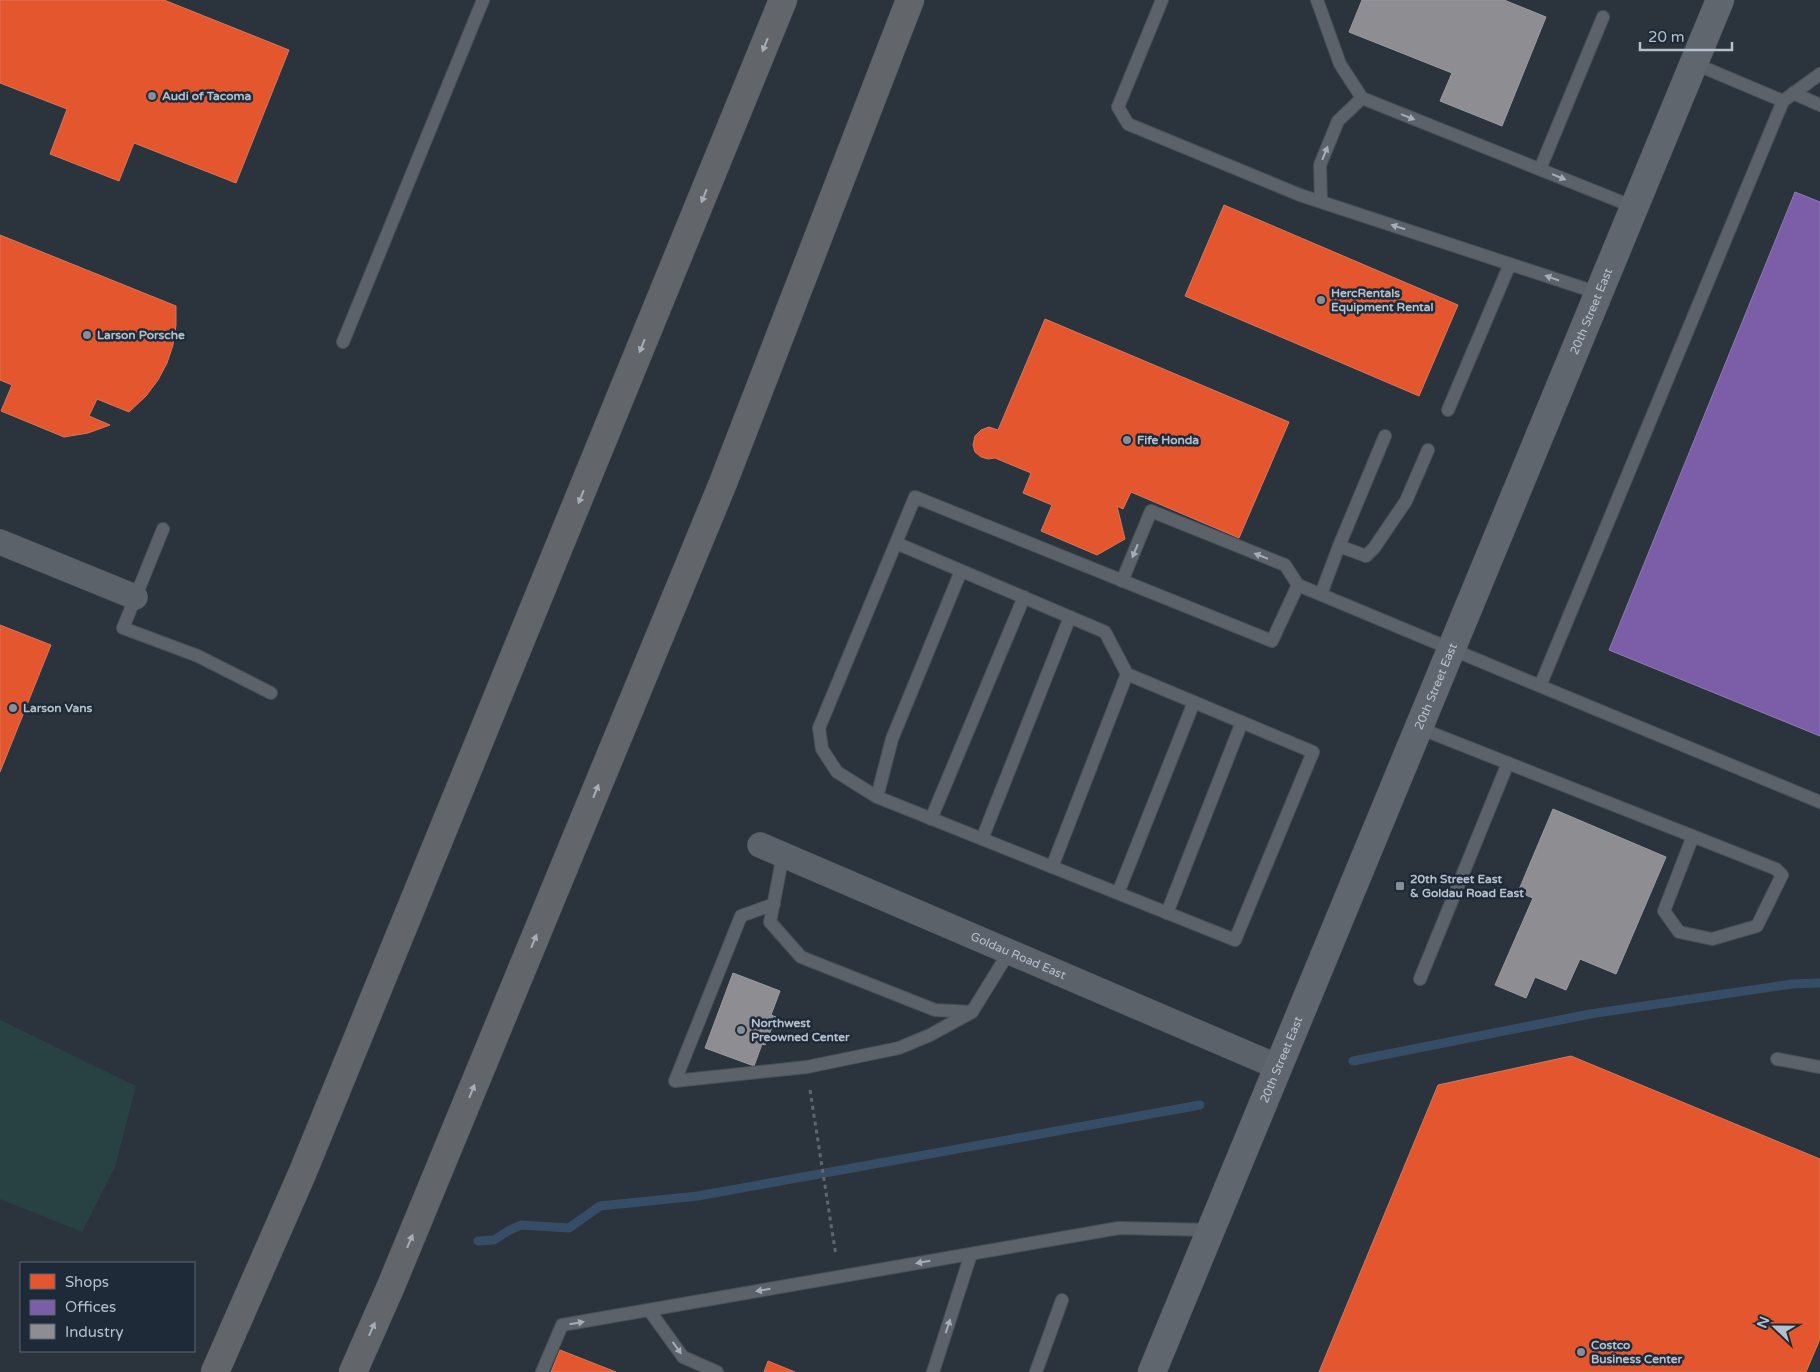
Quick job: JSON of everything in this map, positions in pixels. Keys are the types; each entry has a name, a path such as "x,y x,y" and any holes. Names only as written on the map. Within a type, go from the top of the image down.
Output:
{"highway":[{"path":"215,1372 306,1165 783,0"},
{"path":"353,1372 392,1286 723,484 910,0"}],"main road":[{"name":"20th Street East","path":"1152,1372 1720,0"}],"street":[{"path":"0,542 135,597"},
{"name":"Goldau Road East","path":"760,845 1278,1067"}],"lane":[{"path":"343,342 483,0"},
{"path":"1162,0 1118,107 1128,124 1300,194 1598,293"},
{"path":"1316,0 1340,64 1362,98 1634,207"},
{"path":"1540,170 1603,17"},
{"path":"1694,64 1788,97 1820,105"},
{"path":"1540,686 1788,97 1820,74"},
{"path":"1321,201 1320,165 1338,121 1362,98"},
{"path":"1448,410 1510,264"},
{"path":"1321,594 1339,546 1386,436"},
{"path":"1339,546 1366,556 1374,548 1406,500 1428,450"},
{"path":"896,543 1104,632 1126,674 1313,752 1235,940 877,797 837,772 822,749 819,728 915,497 1272,641 1298,585"},
{"path":"1122,581 1151,511 1285,565 1298,585 1820,802"},
{"path":"163,529 123,628 198,656 271,693"},
{"path":"877,797 892,739 961,571"},
{"path":"931,819 1024,597"},
{"path":"982,839 1070,617"},
{"path":"1052,867 1126,674"},
{"path":"1118,893 1194,702"},
{"path":"1167,913 1242,722"},
{"path":"1419,728 1508,764 1693,836 1776,869 1782,875 1758,926 1712,939 1679,932 1664,911 1693,836"},
{"path":"1420,979 1508,764"},
{"path":"783,855 770,922 801,957 935,1010 972,1012"},
{"path":"774,904 742,916 675,1081 806,1067 900,1048 937,1032 972,1012 1009,952"},
{"path":"1777,1058 1820,1068"},
{"path":"542,1372 562,1325 1118,1228 1211,1230"},
{"path":"933,1372 971,1254"},
{"path":"1036,1372 1062,1300"},
{"path":"649,1310 683,1357 717,1372"}],"path":[{"path":"806,1067 839,1277"}],"green space":[{"path":"0,1020 136,1086 115,1167 82,1232 0,1199"}],"building: Shops":[{"name":"Audi of Tacoma","path":"0,0 164,0 289,50 236,183 134,143 119,181 50,154 67,109 0,83"},
{"name":"HercRentals Equipment Rental","path":"1224,205 1458,305 1419,396 1185,296"},
{"name":"Larson Porsche","path":"0,235 176,306 173,345 167,363 158,380 146,396 129,412 97,399 89,416 110,425 88,433 64,437 1,411 12,385 0,380"},
{"name":"Fife Honda","path":"1045,319 1289,422 1239,538 1131,492 1123,509 1117,506 1125,539 1097,555 1041,531 1052,505 1023,493 1031,473 995,458 981,457 975,452 973,445 975,436 981,430 989,427 998,430"},
{"name":"Larson Vans","path":"0,625 51,645 0,772"},
{"path":"1571,1056 1820,1159 1820,1339 1806,1372 1319,1372 1438,1085"},
{"path":"560,1350 616,1372 551,1372"},
{"path":"768,1361 795,1372 764,1372"}],"building: Offices":[{"path":"1795,192 1820,202 1820,736 1609,650"}],"building: Industry":[{"path":"1362,0 1504,0 1546,17 1502,126 1440,101 1452,73 1349,32"},
{"path":"1553,809 1666,857 1616,974 1580,959 1566,990 1535,977 1526,998 1495,985 1533,898 1518,892"},
{"name":"Northwest Preowned Center","path":"733,973 780,991 771,1015 776,1017 765,1045 762,1044 754,1066 705,1048"}],"waterway":[{"path":"1353,1061 1590,1014 1792,984 1820,983"},
{"path":"478,1241 494,1240 521,1225 569,1228 600,1206 698,1196 1200,1105"}],"place":[{"name":"Audi of Tacoma","path":"152,96"},
{"name":"HercRentals Equipment Rental","path":"1321,300"},
{"name":"Larson Porsche","path":"87,335"},
{"name":"Fife Honda","path":"1127,440"},
{"name":"Larson Vans","path":"13,708"},
{"name":"20th Street East & Goldau Road East","path":"1400,886"},
{"name":"Northwest Preowned Center","path":"741,1030"},
{"name":"Costco Business Center","path":"1581,1352"}]}
